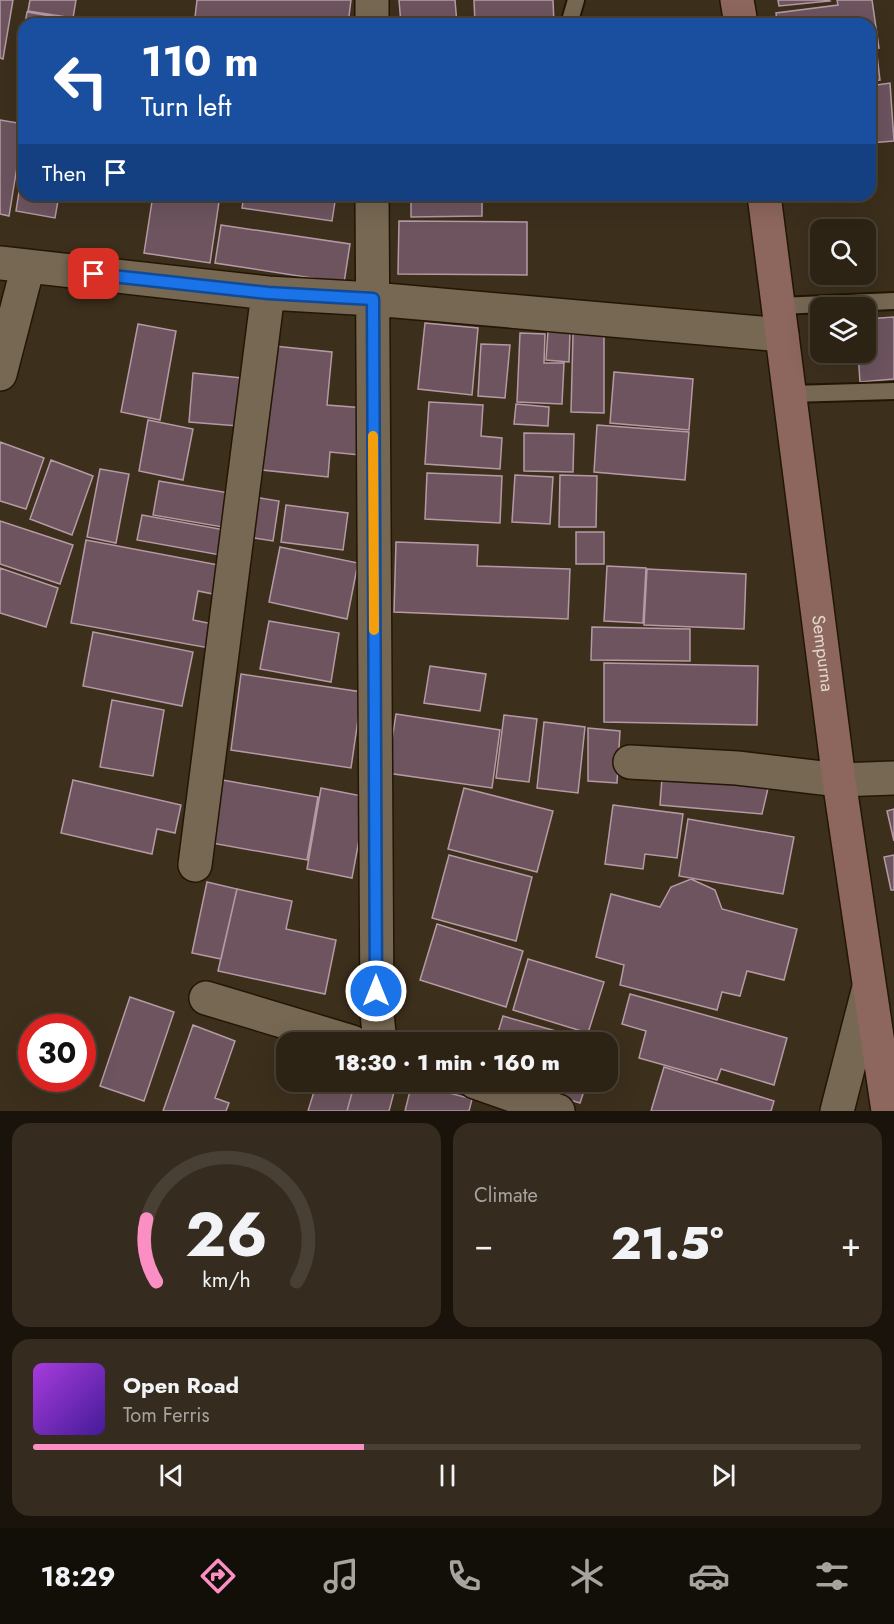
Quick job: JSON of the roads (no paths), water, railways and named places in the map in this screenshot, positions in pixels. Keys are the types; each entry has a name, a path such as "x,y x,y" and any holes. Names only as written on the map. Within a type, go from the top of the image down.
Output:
{"street":[{"path":"372,0 372,18"},
{"path":"737,0 740,18"},
{"path":"372,201 376,1014 379,1032"},
{"name":"Sempurna","path":"765,201 839,780 888,1111"},
{"path":"0,374 14,265 268,293 780,321"},
{"path":"195,865 268,293"},
{"path":"630,762 737,768 839,780 894,778"},
{"path":"837,1111 869,987"},
{"path":"206,998 319,1032"},
{"path":"484,1093 558,1111"}],"lane":[{"path":"571,18 576,0"},
{"path":"780,321 894,302"},
{"path":"790,394 894,391"}]}
